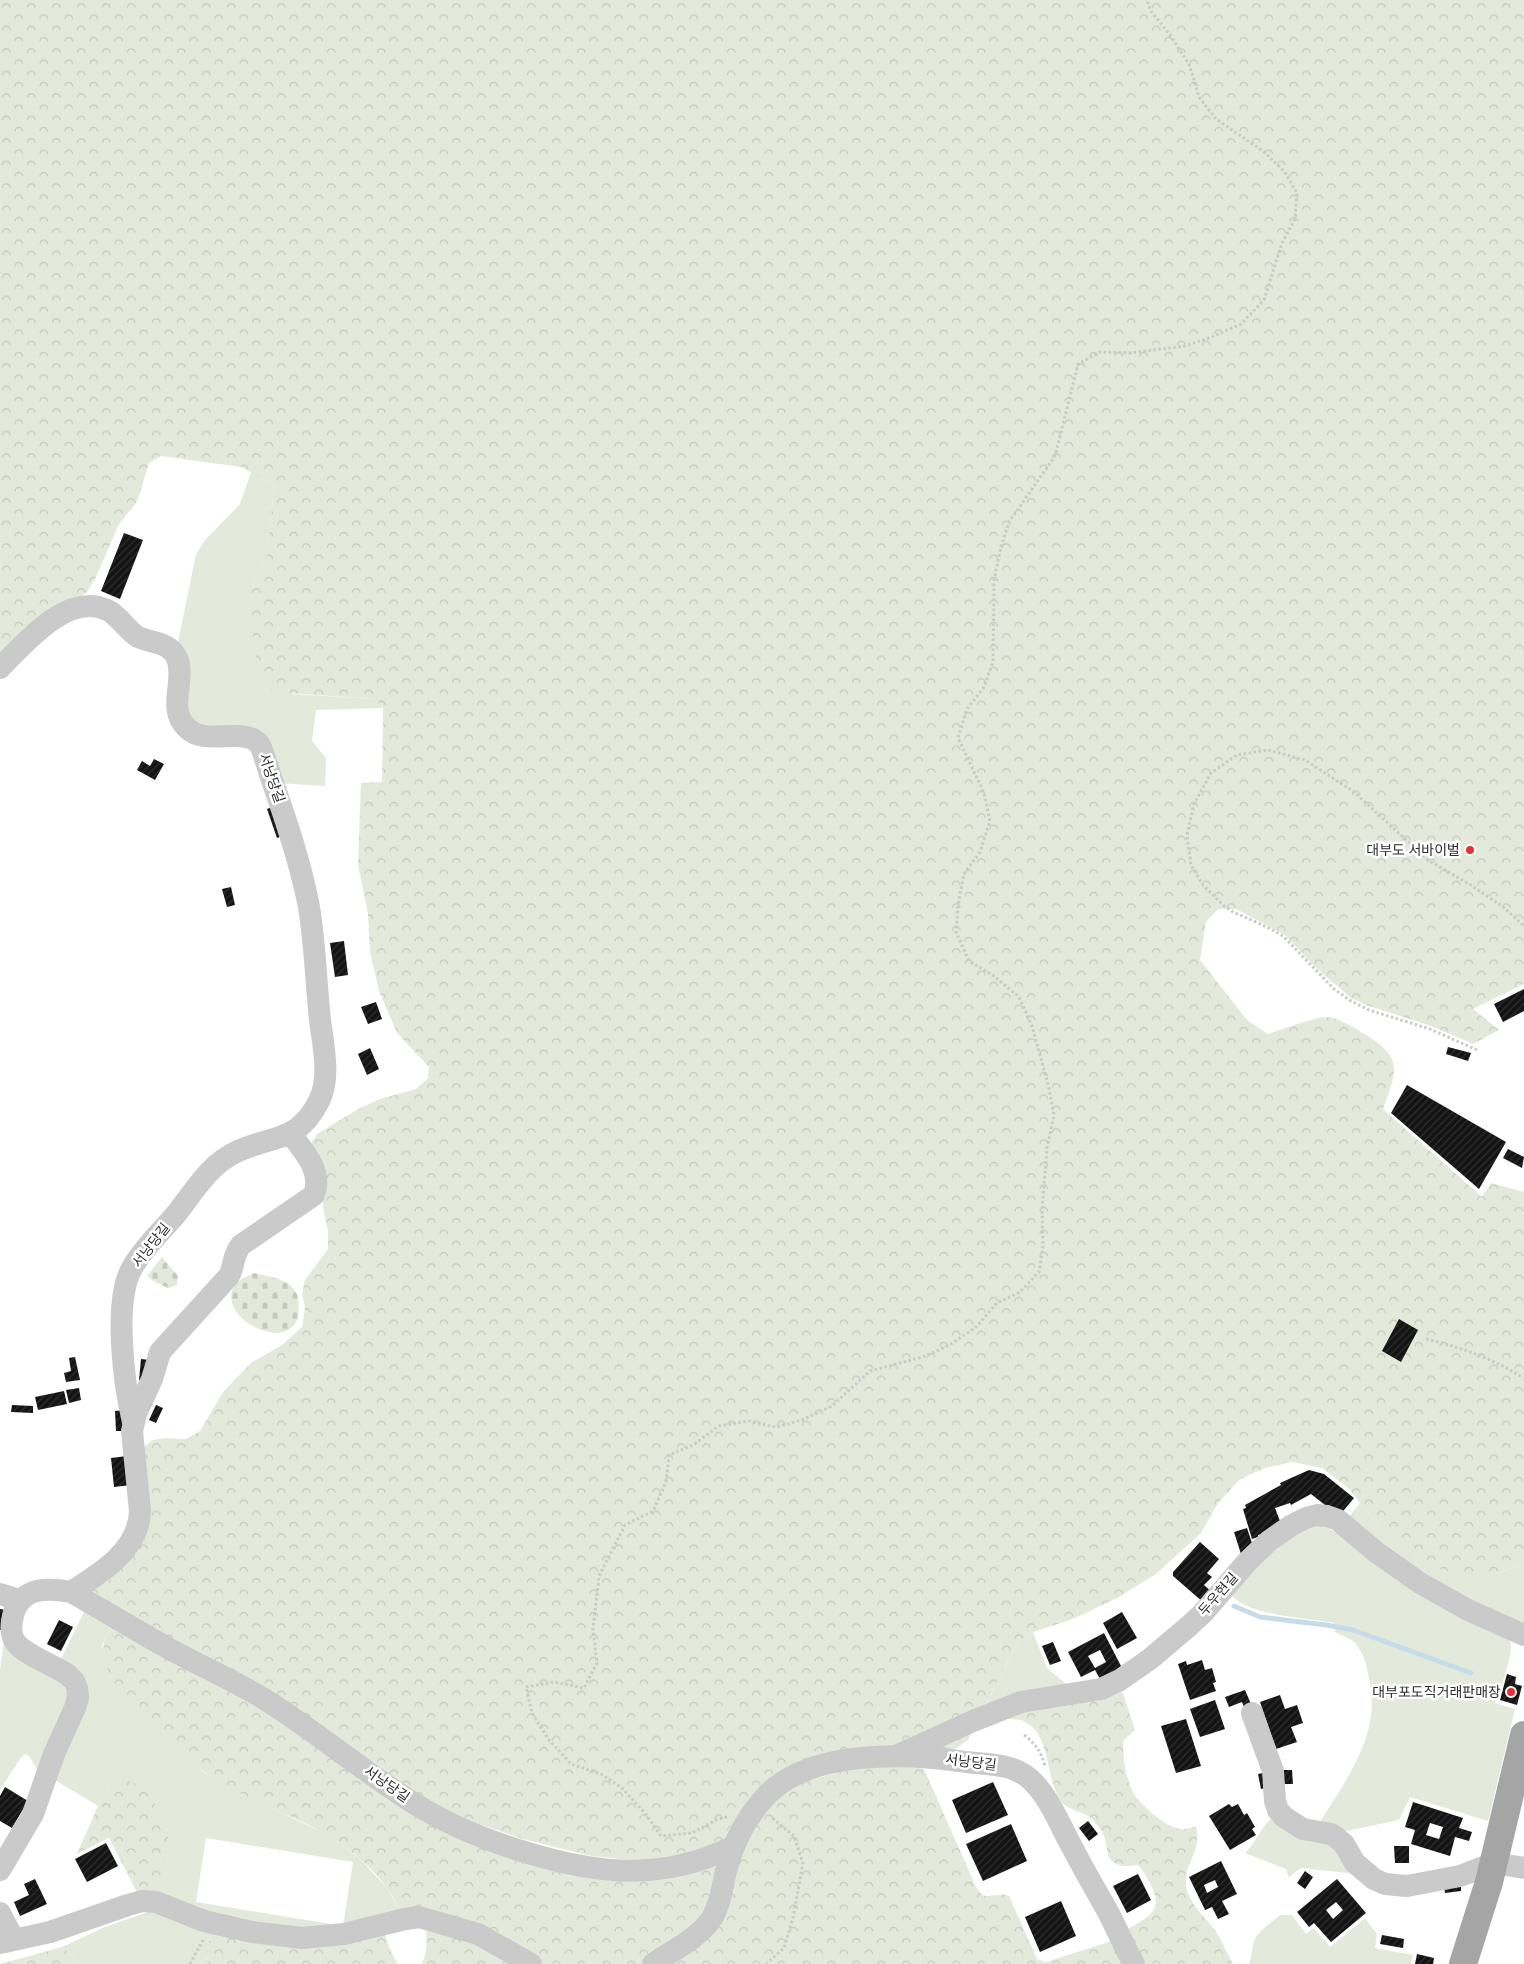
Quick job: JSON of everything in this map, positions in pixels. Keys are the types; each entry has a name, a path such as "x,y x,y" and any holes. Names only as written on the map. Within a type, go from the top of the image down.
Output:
{"main road":[{"path":"1463,1964 1491,1872 1524,1735"},
{"path":"1481,1964 1491,1872"}],"lane":[{"name":"서낭당길","path":"0,668 37,632 57,616 77,608 87,606 101,607 116,615 136,636 166,646 173,651 179,666 178,710 180,719 190,731 204,736 252,738 260,745 294,843 309,905 325,1064 320,1098 313,1112 302,1126 291,1134 249,1146 218,1163 197,1185 131,1269 124,1291 122,1316 124,1378 132,1422 139,1524 135,1535 126,1548 93,1578 71,1592"},
{"name":"서낭당길","path":"132,1422 152,1379 160,1352 229,1276 233,1269 235,1252 241,1245 314,1195 317,1187 316,1174 311,1162 291,1134"},
{"name":"두우현길","path":"896,1756 1000,1709 1021,1702 1101,1689 1135,1671 1203,1612 1246,1562 1269,1541 1292,1525 1317,1515 1328,1516 1338,1520 1397,1567 1446,1598 1524,1635"},
{"name":"서낭당길","path":"0,1870 33,1814 54,1754 75,1708 78,1697 78,1688 68,1675 14,1642 12,1624 14,1609 10,1597 40,1590 55,1589 71,1592 167,1647 264,1699 305,1725 416,1804 471,1832 518,1850 607,1870 647,1870 708,1859 734,1846 757,1818 767,1794 783,1781 820,1766 880,1756 896,1756 942,1758 999,1765 1020,1772 1031,1780 1056,1816 1108,1911 1134,1964"},
{"path":"1252,1713 1273,1772 1275,1801 1278,1810 1284,1817 1303,1829 1331,1834 1337,1838 1344,1844 1355,1863 1374,1879 1385,1884 1407,1886 1460,1876 1524,1868"},
{"name":"서낭당길","path":"653,1964 703,1930 712,1917 718,1905 734,1846"},
{"path":"0,1913 7,1941 57,1930 142,1901 156,1902 187,1916 210,1923 252,1932 302,1938 344,1934 419,1917 478,1934 531,1964"}],"path":[{"path":"766,1964 784,1948 793,1918 803,1863 794,1836 746,1812 718,1819 692,1833 661,1836 645,1813 622,1788 601,1774 572,1764 550,1740 532,1713 526,1687 554,1682 584,1688 597,1662 593,1629 599,1576 625,1525 653,1511 666,1482 670,1455 693,1445 719,1426 748,1421 776,1427 802,1420 832,1406 870,1371 926,1356 951,1344 976,1327 997,1303 1020,1292 1039,1272 1043,1246 1042,1211 1047,1148 1054,1115 1048,1084 1032,1026 1019,998 994,976 969,961 956,932 958,905 964,874 980,852 990,821 984,793 958,738 967,709 984,687 993,662 994,580 1001,547 1009,522 1055,456 1078,364 1100,352 1130,353 1185,346 1241,324 1264,300 1282,243 1295,219 1297,193 1284,171 1263,151 1216,118 1199,97 1189,64 1170,35 1150,11 1147,0"},
{"path":"1477,1050 1439,1032 1369,1010 1351,1001 1334,989 1283,936 1233,912 1223,905 1203,885 1191,865 1187,835 1194,804 1211,773 1237,755 1268,750 1304,760 1354,792 1428,860 1502,906 1524,926"},
{"path":"1426,1339 1465,1349 1486,1357 1524,1378"},
{"path":"190,1964 201,1945 210,1923"}],"green space":[{"path":"0,0 1524,0 1524,984 1473,1009 1499,1030 1473,1044 1431,1026 1366,1005 1351,998 1317,969 1285,935 1236,909 1218,909 1206,922 1200,960 1247,1020 1268,1034 1307,1021 1328,1017 1346,1023 1376,1042 1385,1049 1394,1065 1392,1084 1383,1109 1482,1197 1491,1183 1524,1192 1524,1564 1495,1574 1453,1573 1412,1560 1382,1530 1348,1488 1322,1468 1292,1462 1265,1468 1240,1479 1218,1503 1201,1533 1156,1574 1117,1598 1073,1619 1033,1632 1018,1641 968,1740 954,1750 803,1765 721,1844 664,1859 630,1860 591,1856 523,1839 476,1823 428,1801 89,1593 129,1550 142,1448 153,1440 166,1438 186,1439 200,1431 223,1392 251,1363 282,1345 302,1327 305,1308 302,1294 305,1280 328,1249 328,1231 323,1208 323,1194 312,1153 312,1142 317,1134 360,1108 380,1099 416,1089 428,1078 429,1067 397,1033 379,991 370,952 368,914 358,865 361,783 382,782 383,708 374,699 273,692 261,681 253,642 251,590 267,555 274,485 241,467 161,456 149,463 137,502 119,524 96,577 87,592 0,656"},
{"path":"251,472 274,485 267,555 251,590 292,694 374,699 383,708 316,710 312,741 326,758 325,786 278,783 267,747 190,724 177,647 196,554 205,540 240,504"},
{"path":"162,1257 178,1276 177,1285 168,1288 147,1276"},
{"path":"254,1273 287,1283 296,1292 298,1298 297,1319 288,1330 274,1333 258,1329 244,1320 234,1307 231,1293 240,1280"},
{"path":"1360,1503 1382,1530 1495,1574 1524,1564 1524,1630 1411,1570 1348,1518"},
{"path":"1319,1524 1504,1635 1510,1641 1509,1663 1495,1703 1515,1709 1488,1821 1410,1797 1399,1820 1342,1832 1317,1827 1349,1775 1366,1739 1372,1700 1365,1660 1355,1643 1335,1632 1334,1623 1261,1611 1247,1606 1236,1599 1229,1591 1241,1574 1308,1527"},
{"path":"86,1608 118,1626 111,1629 107,1634 102,1647 202,1771 240,1793 330,1836 361,1860 387,1888 402,1914 356,1927 272,1930 149,1895 109,1788 98,1806 55,1780 80,1710 59,1663","holes":["206,1838 353,1862 343,1926 196,1902"]},
{"path":"118,1626 510,1855 708,1864 716,1867 704,1922 642,1964 542,1964 402,1914 381,1881 362,1860 347,1848 309,1825 250,1799 200,1769 141,1719 125,1700 113,1680 105,1660 104,1640 109,1632"},
{"path":"1033,1632 1047,1668 1072,1689 982,1713 1018,1641"},
{"path":"4,1640 62,1681 69,1699 41,1776 26,1754 22,1756 0,1790 0,1670"},
{"path":"1115,1689 1123,1693 1135,1730 1123,1741 1125,1765 1131,1788 1145,1807 1168,1824 1175,1828 1183,1829 1196,1826 1197,1842 1188,1867 1187,1888 1192,1902 1215,1930 1233,1964 1138,1964 1125,1931 1146,1918 1154,1908 1156,1902 1155,1894 1151,1885 1138,1865 1121,1866 1112,1861 1108,1855 1103,1834 1093,1820 1068,1807 1061,1801 1055,1791 1045,1750 1033,1727 1022,1721 1007,1719 1007,1712"},
{"path":"875,1761 924,1769 976,1887 982,1895 1009,1896 1037,1959 1046,1962 1115,1940 1130,1964 660,1964 684,1949 740,1843 781,1789"},
{"path":"124,1779 142,1787 161,1811 170,1844 162,1872 149,1895 138,1894 109,1838 77,1854 98,1806 109,1788"},
{"path":"1275,1817 1332,1840 1351,1870 1348,1873 1302,1868 1289,1878 1286,1869 1245,1853 1263,1827"},
{"path":"148,1912 163,1914 215,1931 206,1959 208,1964 72,1964 74,1961 71,1953 62,1947 105,1927"},
{"path":"1280,1915 1292,1915 1306,1934 1314,1928 1330,1947 1365,1918 1377,1934 1375,1948 1413,1955 1411,1964 1249,1964 1256,1937"},
{"path":"426,1922 520,1964 421,1964 426,1950"},
{"path":"215,1931 384,1931 391,1952 398,1964 208,1964 206,1951"},
{"path":"62,1947 71,1953 74,1961 72,1964 0,1964"}],"building":[{"path":"124,533 143,540 120,599 101,591"},
{"path":"154,759 164,764 155,780 137,770 142,761 150,766"},
{"path":"275,806 285,835 277,838 267,809"},
{"path":"231,887 235,905 227,907 222,889"},
{"path":"344,941 348,975 335,977 330,943"},
{"path":"1524,989 1524,1011 1503,1022 1494,1004"},
{"path":"376,1002 382,1019 368,1024 361,1007"},
{"path":"1448,1047 1471,1053 1468,1061 1446,1054"},
{"path":"370,1048 379,1069 367,1075 358,1054"},
{"path":"1407,1085 1506,1142 1479,1189 1391,1113"},
{"path":"1508,1149 1524,1157 1522,1168 1503,1158"},
{"path":"1399,1319 1418,1330 1401,1362 1382,1351"},
{"path":"75,1357 80,1380 66,1382 64,1373 71,1371 69,1358"},
{"path":"141,1359 150,1360 149,1381 139,1380"},
{"path":"79,1388 81,1400 69,1403 66,1390"},
{"path":"64,1391 67,1404 38,1410 35,1397"},
{"path":"12,1405 33,1406 33,1413 11,1412"},
{"path":"156,1405 163,1408 156,1423 149,1420"},
{"path":"125,1410 126,1431 116,1431 115,1411"},
{"path":"127,1456 131,1485 114,1487 111,1458"},
{"path":"1309,1470 1324,1474 1354,1498 1339,1516 1311,1494 1291,1505 1290,1503 1275,1508 1280,1521 1276,1523 1278,1531 1258,1535 1258,1537 1252,1539 1243,1509 1246,1508 1245,1505 1281,1485 1280,1483"},
{"path":"1247,1528 1254,1549 1241,1554 1234,1532"},
{"path":"1200,1542 1219,1559 1207,1573 1212,1577 1204,1585 1213,1593 1204,1603 1173,1576 1173,1572"},
{"path":"0,1609 6,1610 1,1630 0,1630"},
{"path":"1122,1612 1137,1638 1117,1649 1103,1623"},
{"path":"59,1620 73,1627 61,1651 47,1644"},
{"path":"1104,1633 1122,1668 1100,1679 1095,1670 1081,1677 1068,1652","holes":["1100,1650 1106,1662 1095,1668 1088,1656"]},
{"path":"1053,1642 1061,1661 1050,1665 1042,1646"},
{"path":"1202,1660 1205,1670 1212,1668 1216,1682 1213,1683 1216,1691 1190,1700 1178,1664 1186,1661 1187,1665"},
{"path":"1507,1674 1516,1677 1515,1684 1522,1686 1517,1705 1500,1700"},
{"path":"1245,1690 1251,1704 1244,1707 1242,1702 1229,1707 1225,1697"},
{"path":"1280,1695 1285,1709 1297,1705 1303,1723 1291,1727 1297,1742 1276,1749 1260,1702"},
{"path":"1215,1700 1225,1729 1200,1737 1190,1709"},
{"path":"1186,1719 1201,1766 1176,1773 1161,1726"},
{"path":"1283,1770 1292,1770 1293,1784 1284,1784"},
{"path":"1269,1772 1272,1786 1261,1789 1258,1774"},
{"path":"993,1782 1008,1815 966,1833 952,1800"},
{"path":"5,1787 28,1801 12,1828 0,1821 0,1796"},
{"path":"1413,1802 1463,1818 1459,1828 1472,1832 1469,1841 1455,1837 1450,1856 1411,1844 1415,1830 1405,1827","holes":["1430,1823 1443,1827 1439,1839 1426,1835"]},
{"path":"1229,1804 1232,1807 1238,1804 1244,1815 1247,1813 1255,1827 1252,1829 1256,1835 1230,1850 1209,1816"},
{"path":"1088,1821 1098,1834 1089,1841 1079,1828"},
{"path":"1011,1824 1027,1861 983,1881 966,1844"},
{"path":"106,1843 118,1866 87,1882 75,1859"},
{"path":"1394,1846 1409,1846 1409,1863 1395,1863"},
{"path":"1221,1861 1237,1894 1222,1901 1229,1914 1218,1919 1212,1907 1205,1910 1189,1877","holes":["1215,1880 1218,1887 1207,1893 1204,1885"]},
{"path":"1305,1871 1313,1877 1305,1889 1297,1883"},
{"path":"1138,1874 1151,1900 1127,1913 1113,1886"},
{"path":"35,1879 47,1904 20,1916 14,1902 29,1895 24,1884"},
{"path":"1337,1879 1366,1913 1331,1942 1314,1923 1309,1927 1297,1912","holes":["1336,1902 1343,1910 1333,1919 1326,1910"]},
{"path":"1461,1884 1461,1891 1445,1893 1444,1886"},
{"path":"1061,1901 1076,1936 1040,1952 1025,1917"},
{"path":"1382,1935 1404,1939 1403,1948 1380,1944"},
{"path":"1417,1954 1434,1958 1433,1964 1415,1964"}],"waterway":[{"path":"1234,1606 1260,1617 1353,1630 1471,1673"}],"place":[{"name":"대부도 서바이벌","path":"1470,850"},
{"name":"대부포도직거래판매장","path":"1511,1692"}]}
